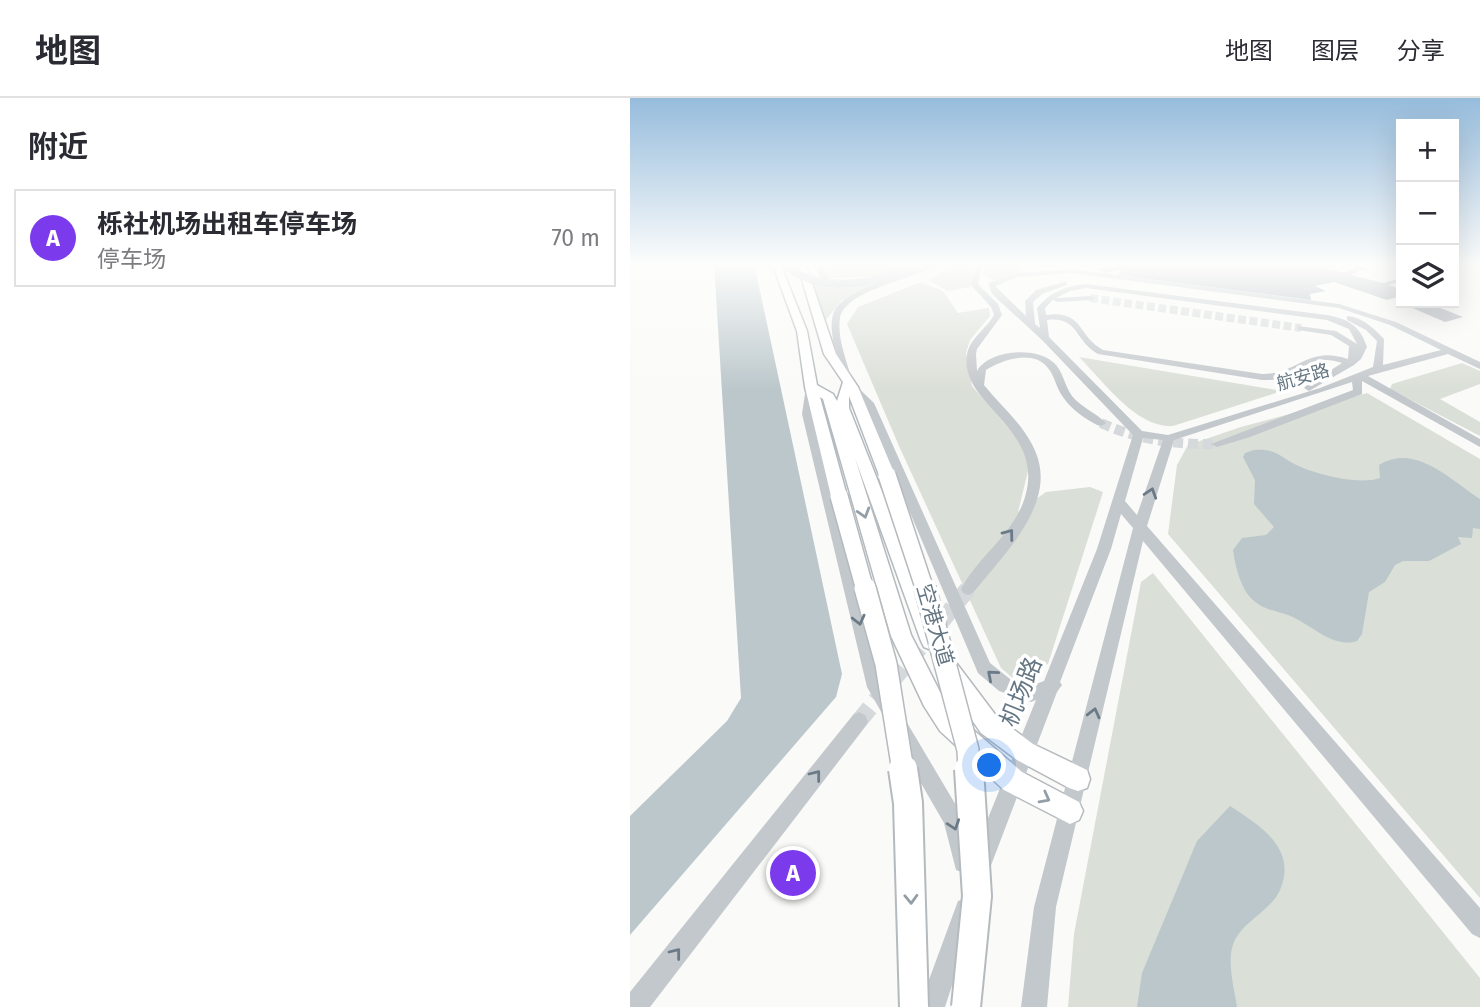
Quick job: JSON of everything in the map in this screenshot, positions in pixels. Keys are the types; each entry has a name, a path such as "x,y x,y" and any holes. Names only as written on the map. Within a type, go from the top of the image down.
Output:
{"main road":[{"path":"794,305 802,331 811,387 886,664 908,803 914,1007"},
{"name":"空港大道","path":"815,305 830,354 847,380 887,475 933,613 968,750 976,896 966,1007"},
{"path":"847,380 843,396 844,408 936,654 989,725 1025,752 1077,779"},
{"path":"811,387 829,397 901,636 932,699 948,723 1013,781 1070,811"}],"street":[{"path":"841,305 836,321 847,380 869,403 984,668 1004,685 1031,694 1053,685"},
{"path":"836,321 851,305"},
{"path":"968,589 1020,521 1032,497 1035,483 1036,468 1027,442 979,382 970,357 998,315 994,305"},
{"path":"1010,305 1139,435 1169,438 1140,526 1045,907 1034,1007"},
{"path":"1028,305 1031,324"},
{"path":"1044,305 1041,308 1045,338"},
{"path":"1042,316 1052,305"},
{"path":"1201,305 1326,322 1351,331 1361,341 1363,352 1351,363 1293,398"},
{"path":"1311,305 1321,307 1369,328 1381,341 1380,364"},
{"path":"1327,305 1373,316 1480,366"},
{"path":"1042,316 1069,319 1080,327 1087,343 1096,351 1262,377 1284,376 1320,355 1351,363"},
{"path":"1301,328 1334,333 1350,341 1354,349 1351,363"},
{"name":"航安路","path":"1169,438 1359,378 1380,364 1448,351"},
{"path":"979,382 982,369 997,359 1019,356 1040,359 1055,370 1064,391 1073,403 1101,423"},
{"path":"1217,443 1246,435 1358,393 1359,378 1480,444"},
{"path":"811,387 807,414 876,687 953,819 964,859 965,911"},
{"name":"机场路","path":"932,1007 1013,781 1053,685 1119,503 1139,435"},
{"path":"1119,503 1480,926"},
{"path":"634,1007 859,721"}],"shaded area":[{"path":"717,305 763,305 842,674 836,697 630,935 630,816 727,721 741,698"},
{"path":"820,305 837,305 825,321"},
{"path":"953,305 958,313 989,308 990,316 970,340 966,353 972,386 1024,446 1029,467 1018,512 1046,492 1090,487 1103,492 1048,664 1015,680 1001,668 899,446 847,324 858,307"},
{"path":"1079,357 1282,391 1173,426 1160,425 1146,420 1121,402"},
{"path":"1462,363 1480,371 1480,384 1440,399 1480,422 1480,436 1390,389 1392,384"},
{"path":"1367,393 1480,459 1480,898 1168,534 1177,465 1188,445 1241,427"},
{"path":"1254,450 1273,452 1297,466 1320,474 1359,480 1380,478 1379,465 1393,459 1419,461 1445,474 1480,499 1480,529 1473,528 1472,538 1458,537 1461,544 1429,561 1403,561 1395,565 1385,582 1369,592 1362,634 1357,641 1348,643 1330,638 1288,615 1258,604 1249,596 1241,581 1233,550 1242,538 1266,535 1274,527 1254,504 1255,480 1243,457 1245,453"},
{"path":"1153,573 1480,978 1480,1007 1068,1007 1074,934 1141,582"},
{"path":"1230,806 1253,821 1273,839 1284,862 1284,875 1276,897 1240,932 1233,945 1231,972 1237,1007 1137,1007 1142,973 1197,841"}],"building":[{"path":"1413,308 1440,308 1463,317 1445,322"}],"tunnel":[{"path":"1142,305 1301,328"},
{"path":"1101,423 1129,434 1158,440 1217,444"},
{"path":"859,721 968,589"}],"place":[{"name":"栎社机场出租车停车场","path":"793,873"}]}
